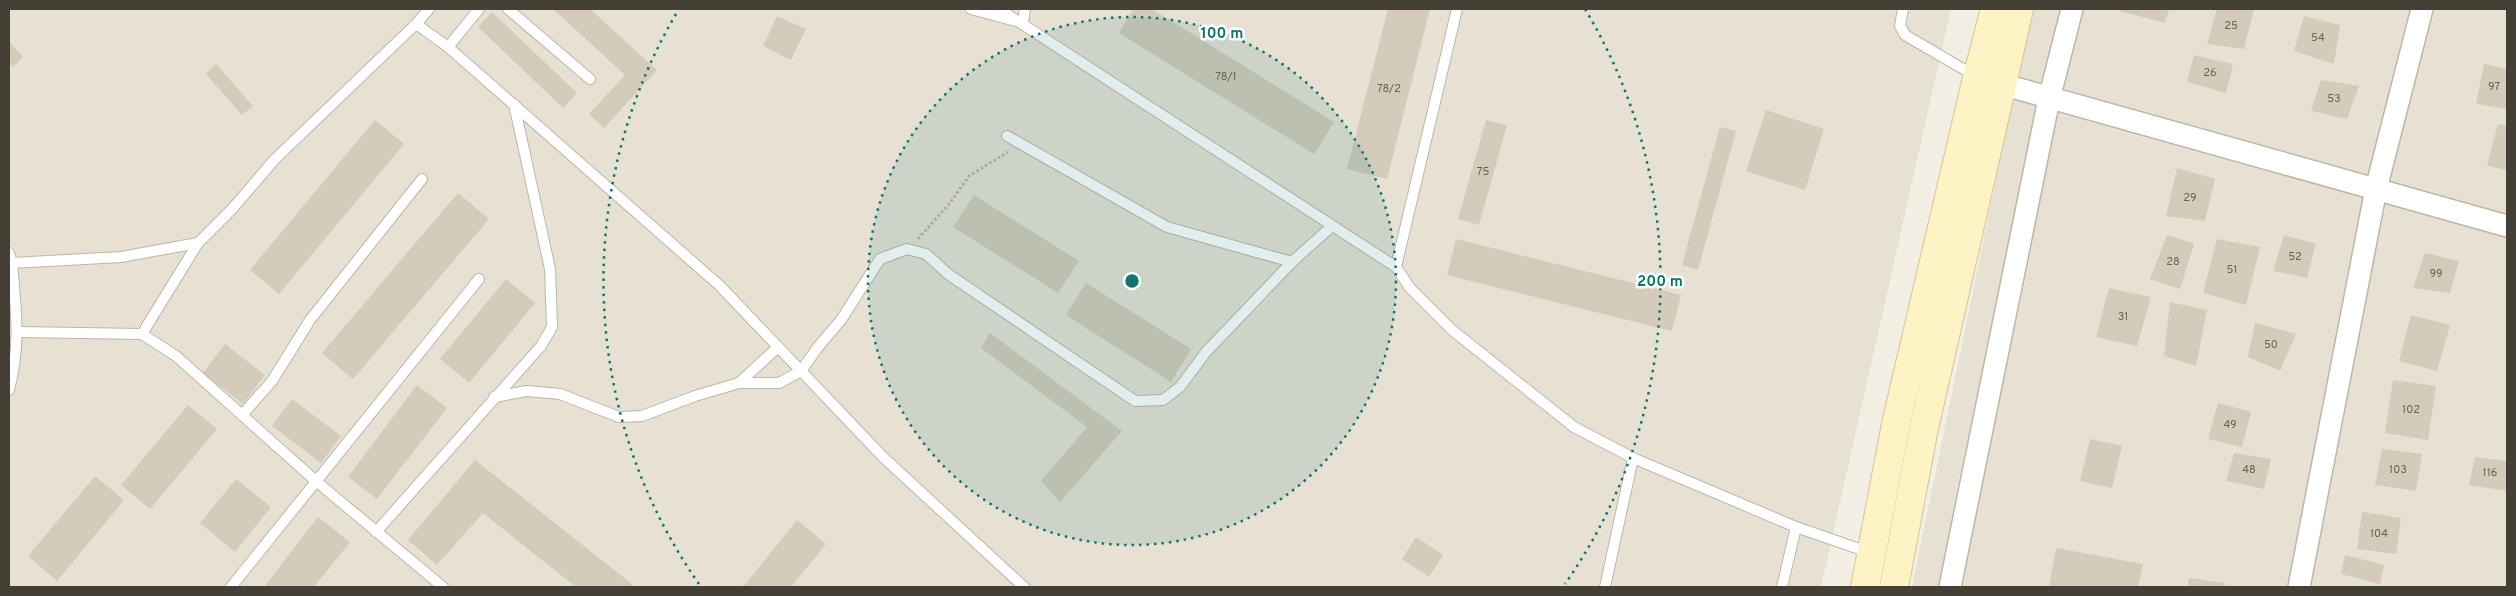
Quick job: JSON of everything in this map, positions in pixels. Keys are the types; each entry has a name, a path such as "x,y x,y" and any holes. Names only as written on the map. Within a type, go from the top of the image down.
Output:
{"main road":[{"path":"1989,81 1995,9"},
{"path":"1894,587 1885,557 1896,424 1989,81 2019,9"},
{"path":"1865,587 1885,557"}],"street":[{"path":"1950,587 2049,99 2072,9"},
{"path":"2299,587 2376,190 2422,9"},
{"path":"1989,81 2507,226"}],"lane":[{"path":"142,334 198,243 233,208 275,159 416,24 429,9"},
{"path":"448,47 479,9"},
{"path":"508,9 590,79"},
{"path":"970,9 1023,23"},
{"path":"999,9 1396,267 1410,288 1452,330 1574,427 1633,458 1796,527 1885,557"},
{"path":"1023,23 1026,9"},
{"path":"1396,267 1457,9"},
{"path":"1903,9 1900,26 1905,35 1989,81"},
{"path":"416,24 448,47 719,285 883,457 1024,587"},
{"path":"376,532 541,346 552,327 550,269 514,104"},
{"path":"1007,136 1168,227 1292,262"},
{"path":"242,415 272,382 310,320 422,179"},
{"path":"494,397 527,391 560,394 620,417 642,416 702,394 739,384 779,382 801,371 841,320 880,259 907,249 926,254 948,274 1135,401 1163,400 1180,387 1206,352 1292,262 1332,226"},
{"path":"12,263 121,257 198,243"},
{"path":"9,253 12,263 18,332 15,365 9,390"},
{"path":"231,587 479,279"},
{"path":"18,332 142,334 176,356 316,482 442,587"},
{"path":"739,384 778,347"},
{"path":"1605,587 1633,458"},
{"path":"1782,587 1796,527"}],"path":[{"path":"907,249 928,230 969,176 1022,145"}],"shaded area":[{"path":"9,9 1951,9 1821,587 9,587"},
{"path":"2031,9 2507,9 2507,587 1912,587"}],"building":[{"path":"553,9 590,9 657,70 604,128 589,114 625,75"},
{"path":"1133,9 1152,9 1334,122 1314,154 1119,33"},
{"path":"1388,9 1430,9 1387,179 1347,169"},
{"path":"2120,9 2169,9 2165,23 2120,11"},
{"path":"2217,9 2254,9 2244,49 2207,44"},
{"path":"492,12 577,93 563,108 478,27"},
{"path":"777,16 806,29 791,60 763,46"},
{"path":"2304,16 2340,25 2334,64 2294,51"},
{"path":"9,42 23,57 13,67 9,63"},
{"path":"2194,55 2233,64 2226,93 2187,82"},
{"path":"216,64 253,106 242,115 206,74"},
{"path":"2484,64 2507,69 2507,109 2476,104"},
{"path":"2321,80 2359,86 2347,119 2311,111"},
{"path":"1766,110 1824,129 1805,190 1746,171"},
{"path":"375,120 404,144 279,294 250,270"},
{"path":"1486,120 1507,125 1479,225 1458,219"},
{"path":"2498,124 2507,126 2507,170 2487,166"},
{"path":"1720,127 1736,131 1698,270 1682,265"},
{"path":"2177,168 2215,179 2205,221 2166,216"},
{"path":"458,193 489,219 353,379 322,353"},
{"path":"974,195 1079,261 1058,293 953,227"},
{"path":"2167,235 2194,244 2180,289 2150,279"},
{"path":"2284,235 2316,244 2307,278 2273,271"},
{"path":"1456,239 1681,295 1672,331 1447,275"},
{"path":"2217,239 2260,247 2246,305 2203,293"},
{"path":"2425,253 2459,261 2450,293 2413,288"},
{"path":"506,279 535,303 469,383 440,359"},
{"path":"1086,283 1191,349 1171,382 1066,315"},
{"path":"2109,288 2151,297 2137,346 2096,337"},
{"path":"2170,302 2207,310 2196,366 2164,356"},
{"path":"2411,315 2450,325 2437,371 2399,361"},
{"path":"2255,323 2296,334 2280,371 2248,357"},
{"path":"990,333 1122,431 1060,502 1041,481 1087,427 981,348"},
{"path":"225,344 265,375 243,404 203,373"},
{"path":"2393,380 2436,386 2428,440 2385,433"},
{"path":"417,385 447,408 377,499 348,477"},
{"path":"292,399 341,436 321,463 272,426"},
{"path":"2218,403 2251,412 2242,447 2208,439"},
{"path":"188,405 217,429 150,509 121,485"},
{"path":"2090,439 2122,446 2112,488 2080,481"},
{"path":"2382,449 2422,454 2416,491 2375,485"},
{"path":"2234,453 2271,459 2264,489 2226,481"},
{"path":"2475,457 2507,461 2507,491 2469,485"},
{"path":"475,460 632,584 630,587 576,587 483,513 437,565 408,540"},
{"path":"95,476 124,500 57,581 28,556"},
{"path":"236,479 271,507 235,552 200,523"},
{"path":"2362,512 2401,518 2396,554 2357,549"},
{"path":"318,517 350,542 314,587 264,587"},
{"path":"797,520 826,544 791,587 743,587"},
{"path":"1416,537 1443,555 1429,577 1402,559"},
{"path":"2056,548 2143,564 2138,587 2049,587"},
{"path":"2345,555 2384,565 2380,584 2341,574"},
{"path":"2189,578 2225,583 2224,587 2188,587"}]}
